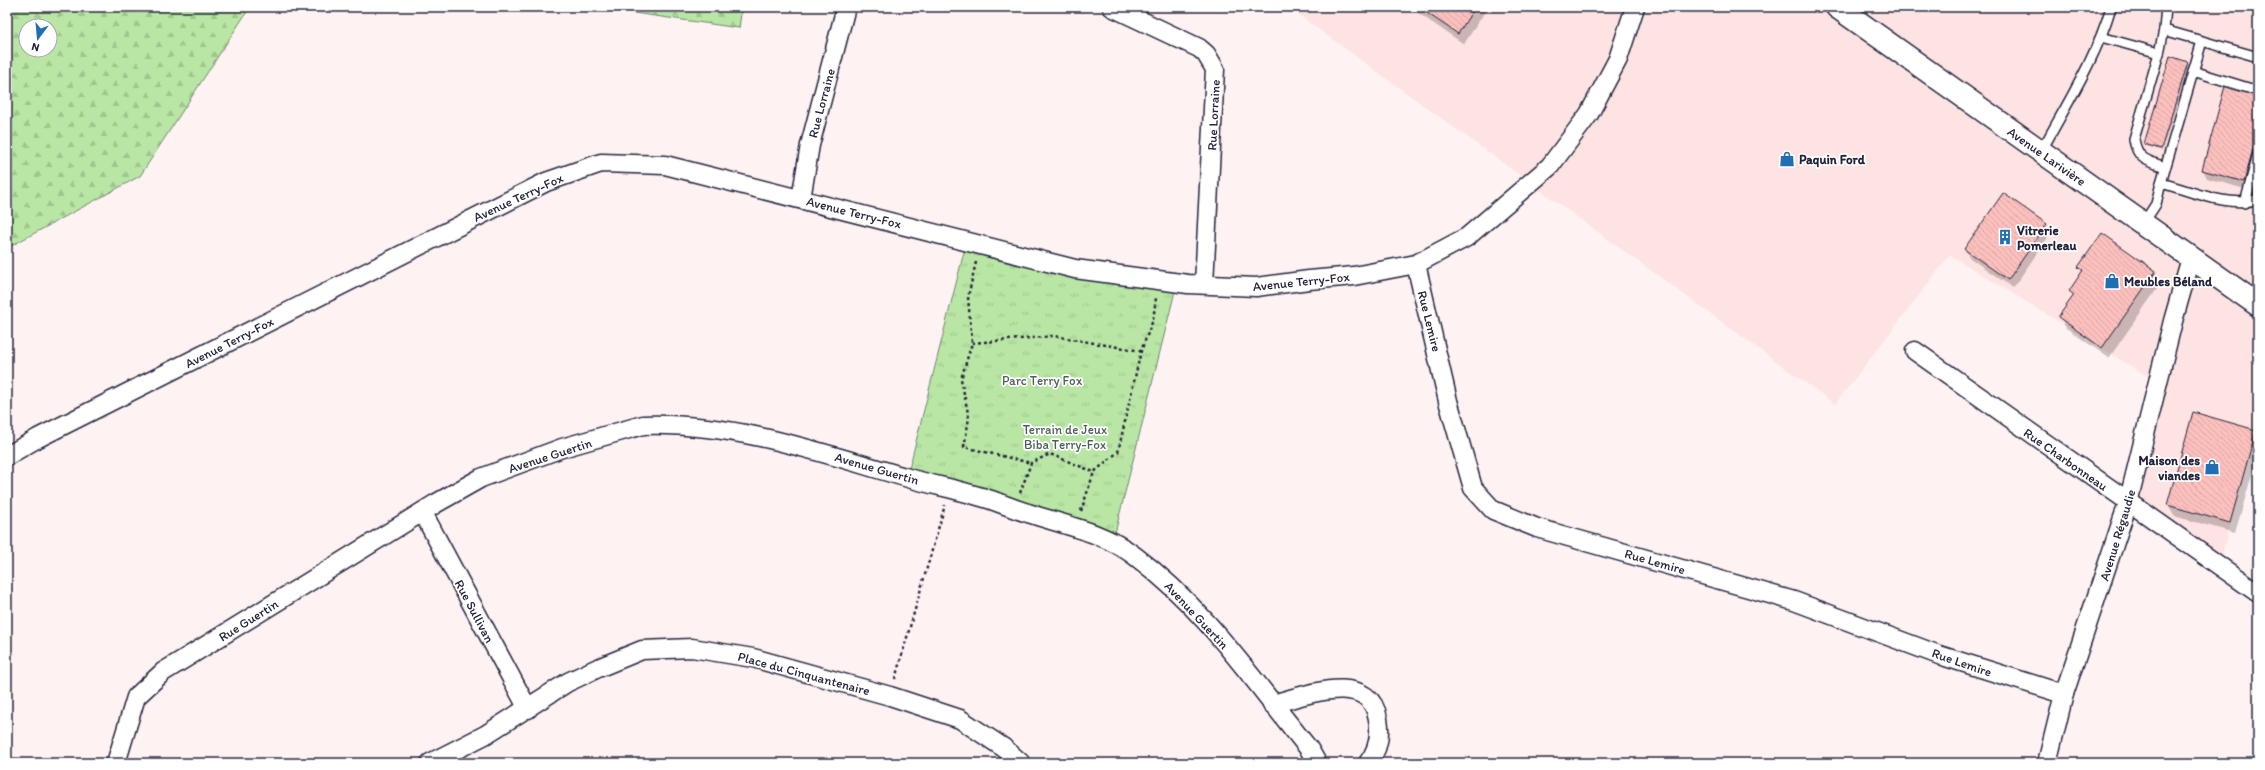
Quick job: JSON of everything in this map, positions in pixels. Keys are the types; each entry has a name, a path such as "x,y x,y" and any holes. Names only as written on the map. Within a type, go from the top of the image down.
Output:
{"main road":[{"name":"Avenue Larivière","path":"1837,7 2258,305"}],"street":[{"name":"Rue Lorraine","path":"801,199 810,146 846,7"},
{"name":"Rue Lorraine","path":"1112,7 1199,48 1206,54 1214,69 1204,284"},
{"name":"Avenue Terry-Fox","path":"7,456 38,438 546,182 601,163 665,165 1075,269 1188,284 1256,287 1354,276 1416,264 1467,237 1550,166 1589,114 1618,59 1635,7"},
{"name":"Avenue Régaudie","path":"2048,763 2064,694 2128,503 2171,328 2191,258"},
{"name":"Rue Lemire","path":"1416,264 1448,401 1473,488 1494,510 1537,528 1794,601 1939,655 2064,694"},
{"name":"Rue Charbonneau","path":"1915,352 2258,593"},
{"name":"Avenue Guertin","path":"423,513 481,478 562,448 643,425 709,428 802,446 988,499 1113,541 1135,556 1174,587 1236,657 1309,749 1317,763"},
{"name":"Rue Sullivan","path":"423,513 528,709"},
{"name":"Rue Guertin","path":"116,763 136,697 163,672 423,513"},
{"name":"Place du Cinquantenaire","path":"430,763 485,735 528,709 568,682 598,668 642,650 661,648 692,648 753,658 890,696 960,719 995,741 1021,763"},
{"path":"1272,704 1324,691 1346,689 1357,691 1376,708 1379,725 1379,741 1374,757 1368,763"}],"lane":[{"path":"2041,152 2101,37 2111,7"},
{"path":"2165,167 2141,157 2136,150 2134,139 2159,53 2164,30 2166,7"},
{"path":"2164,30 2258,57"},
{"path":"2101,37 2159,53"},
{"path":"2143,224 2156,204 2165,167 2202,41"},
{"path":"2193,71 2258,91"},
{"path":"2244,203 2258,154"},
{"path":"2161,183 2235,203 2244,203 2258,199"}],"path":[{"path":"979,244 968,297 972,343 961,379 969,418 964,448 1031,463 1050,454 1094,472"},
{"path":"1076,528 1094,472 1118,452 1140,352 1153,320 1159,280"},
{"path":"972,343 1054,336 1140,352"},
{"path":"1014,508 1031,463"},
{"path":"890,696 950,489"}],"shaded area":[{"path":"1288,7 2258,7 2258,425 2219,565 2128,503 2157,382 1950,255 1835,404"}],"green space":[{"path":"7,7 250,7 140,176 7,248"},
{"path":"592,7 742,7 739,28"},
{"name":"Parc Terry Fox","path":"967,240 1177,283 1113,541 907,477"}],"building":[{"path":"1418,7 1475,7 1458,34"},
{"path":"2170,56 2188,62 2161,149 2144,144"},
{"path":"2225,86 2258,95 2258,130 2244,182 2202,170"},
{"name":"Vitrerie Pomerleau","path":"2003,193 2047,224 2008,280 1964,249"},
{"name":"Meubles Béland","path":"2102,233 2156,271 2102,348 2058,317 2074,295 2069,291 2083,270 2078,267"},
{"name":"Maison des viandes","path":"2193,412 2256,430 2230,523 2167,505"}],"place":[{"name":"Paquin Ford","path":"1787,159"},
{"name":"Vitrerie Pomerleau","path":"2005,237"},
{"name":"Meubles Béland","path":"2112,281"},
{"name":"Maison des viandes","path":"2212,467"}],"park label":[{"name":"Terrain de Jeux Biba Terry-Fox","path":"1065,436"}]}
